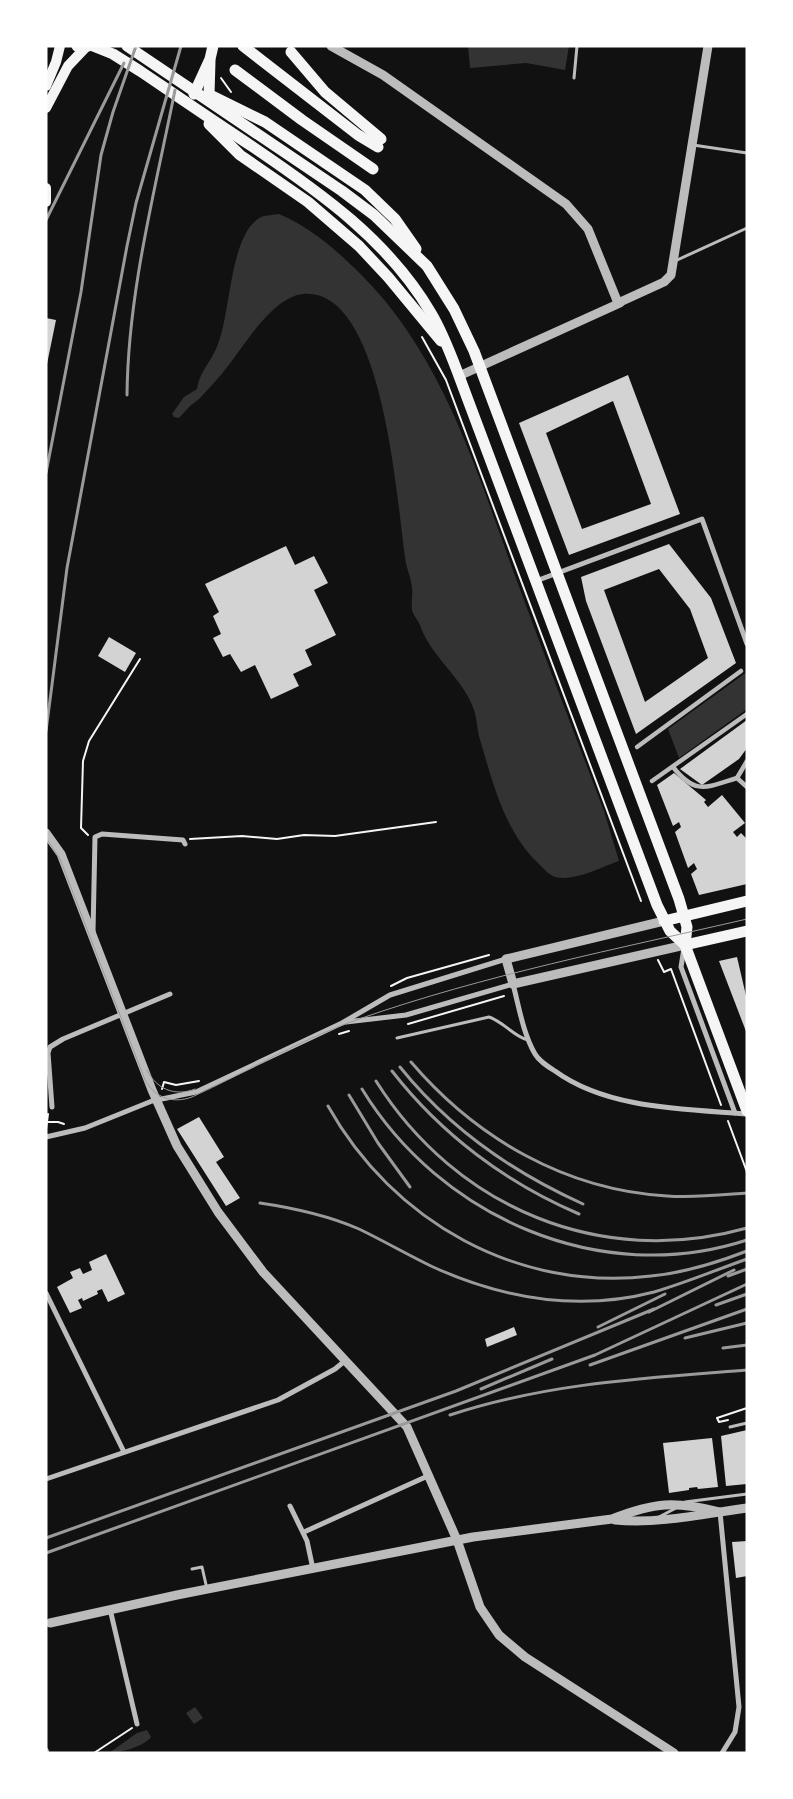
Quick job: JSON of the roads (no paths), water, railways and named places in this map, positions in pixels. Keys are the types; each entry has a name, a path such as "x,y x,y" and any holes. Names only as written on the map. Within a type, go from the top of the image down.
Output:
{"highway":[{"path":"77,46 87,46"},
{"path":"127,46 363,206 426,266"},
{"path":"213,46 210,59 194,94 189,100 189,108 194,115 202,117 240,155 308,202 359,246 447,348"},
{"path":"244,46 358,135 380,143 312,79 291,52"},
{"path":"97,48 140,71 325,197 375,241 407,277 424,302 459,376 664,920 670,931 685,945 741,1093 743,1112"},
{"path":"202,117 212,112 214,104 211,96 210,59"},
{"path":"235,70 302,120 373,169"},
{"path":"194,94 202,92 265,122 365,190 395,219 454,309 480,367 685,916 687,933 685,945"},
{"path":"664,920 747,901"},
{"path":"685,945 747,931"}],"main road":[{"path":"46,86 56,62 60,46"},
{"path":"46,108 68,66 87,46"},
{"path":"46,188 46,202"}],"street":[{"path":"331,46 383,75 566,204 588,229 619,303"},
{"path":"459,376 619,303 667,280 671,275 708,46"},
{"path":"536,581 702,519 747,644"},
{"path":"637,747 741,672"},
{"path":"652,781 747,714"},
{"path":"673,767 697,787 709,787 737,778 747,761"},
{"path":"737,778 747,787"},
{"path":"47,834 61,854 156,1100 177,1146 230,1229 263,1272 408,1427 457,1540 476,1601 491,1624 507,1643 539,1667 674,1753"},
{"path":"93,938 94,837 102,834 184,842"},
{"path":"46,1137 85,1128 156,1100 196,1092 342,1023 394,993 506,960 664,920"},
{"path":"342,1023 406,1015 513,984 685,945 681,967 743,1112 633,1103 594,1093 559,1075 543,1063 528,1040 513,984 506,960"},
{"path":"52,1107 48,1052 50,1047 63,1039 170,994"},
{"path":"46,1293 124,1452"},
{"path":"46,1479 278,1400 336,1369 346,1360"},
{"path":"304,1532 430,1475"},
{"path":"612,1519 632,1511 667,1504 687,1504 720,1512"},
{"path":"290,1506 304,1532 313,1569"},
{"path":"48,1625 208,1589 457,1540 612,1519 651,1521 747,1508"},
{"path":"720,1512 739,1707 735,1732 722,1753"},
{"path":"110,1610 137,1724"}],"lane":[{"path":"574,78 577,46"},
{"path":"692,144 747,153"},
{"path":"674,261 747,228"},
{"path":"397,1038 489,1017 495,1019 520,1038 528,1040"},
{"path":"730,1427 747,1423"},
{"path":"667,1504 747,1494"},
{"path":"651,1521 697,1500"},
{"path":"192,1569 202,1567 208,1589"}],"tram line":[{"path":"46,838 60,859 145,1080 159,1095 178,1100 192,1097 337,1027 407,1003 503,976 747,919"},
{"path":"147,1070 155,1082 167,1090 180,1092 195,1089"}],"railway":[{"path":"46,473 81,292 101,155 113,112 136,46"},
{"path":"46,731 67,568 127,246 136,203 181,46"},
{"path":"46,220 124,63"},
{"path":"127,395 132,318 137,280 175,90"},
{"path":"411,1062 436,1089 464,1114 494,1136 525,1155 558,1171 593,1183 629,1192 687,1197 747,1193"},
{"path":"400,1067 439,1110 483,1146 531,1178 583,1204"},
{"path":"392,1071 432,1116 476,1154 526,1187 552,1202 579,1214"},
{"path":"376,1081 409,1125 447,1163 490,1194 537,1218 587,1233 639,1240 692,1239 747,1228"},
{"path":"362,1089 395,1134 434,1173 479,1206 529,1230 581,1247 636,1255 691,1253 747,1240"},
{"path":"349,1095 378,1143 410,1187"},
{"path":"328,1106 355,1147 387,1184 424,1215 464,1240 507,1260 554,1272 602,1278 676,1273 747,1251"},
{"path":"260,1203 298,1210 335,1220 359,1229 433,1267 460,1278 487,1287 541,1299 597,1301 625,1298 654,1292 689,1281 747,1259"},
{"path":"728,1276 747,1269"},
{"path":"649,1312 734,1270"},
{"path":"46,1553 595,1355 747,1284"},
{"path":"598,1327 665,1294"},
{"path":"716,1305 747,1294"},
{"path":"46,1538 456,1391 654,1309"},
{"path":"590,1365 747,1309"},
{"path":"685,1338 747,1323"},
{"path":"723,1348 747,1345"},
{"path":"481,1389 552,1359"},
{"path":"450,1415 486,1404 560,1389 634,1379 747,1370"}]}
